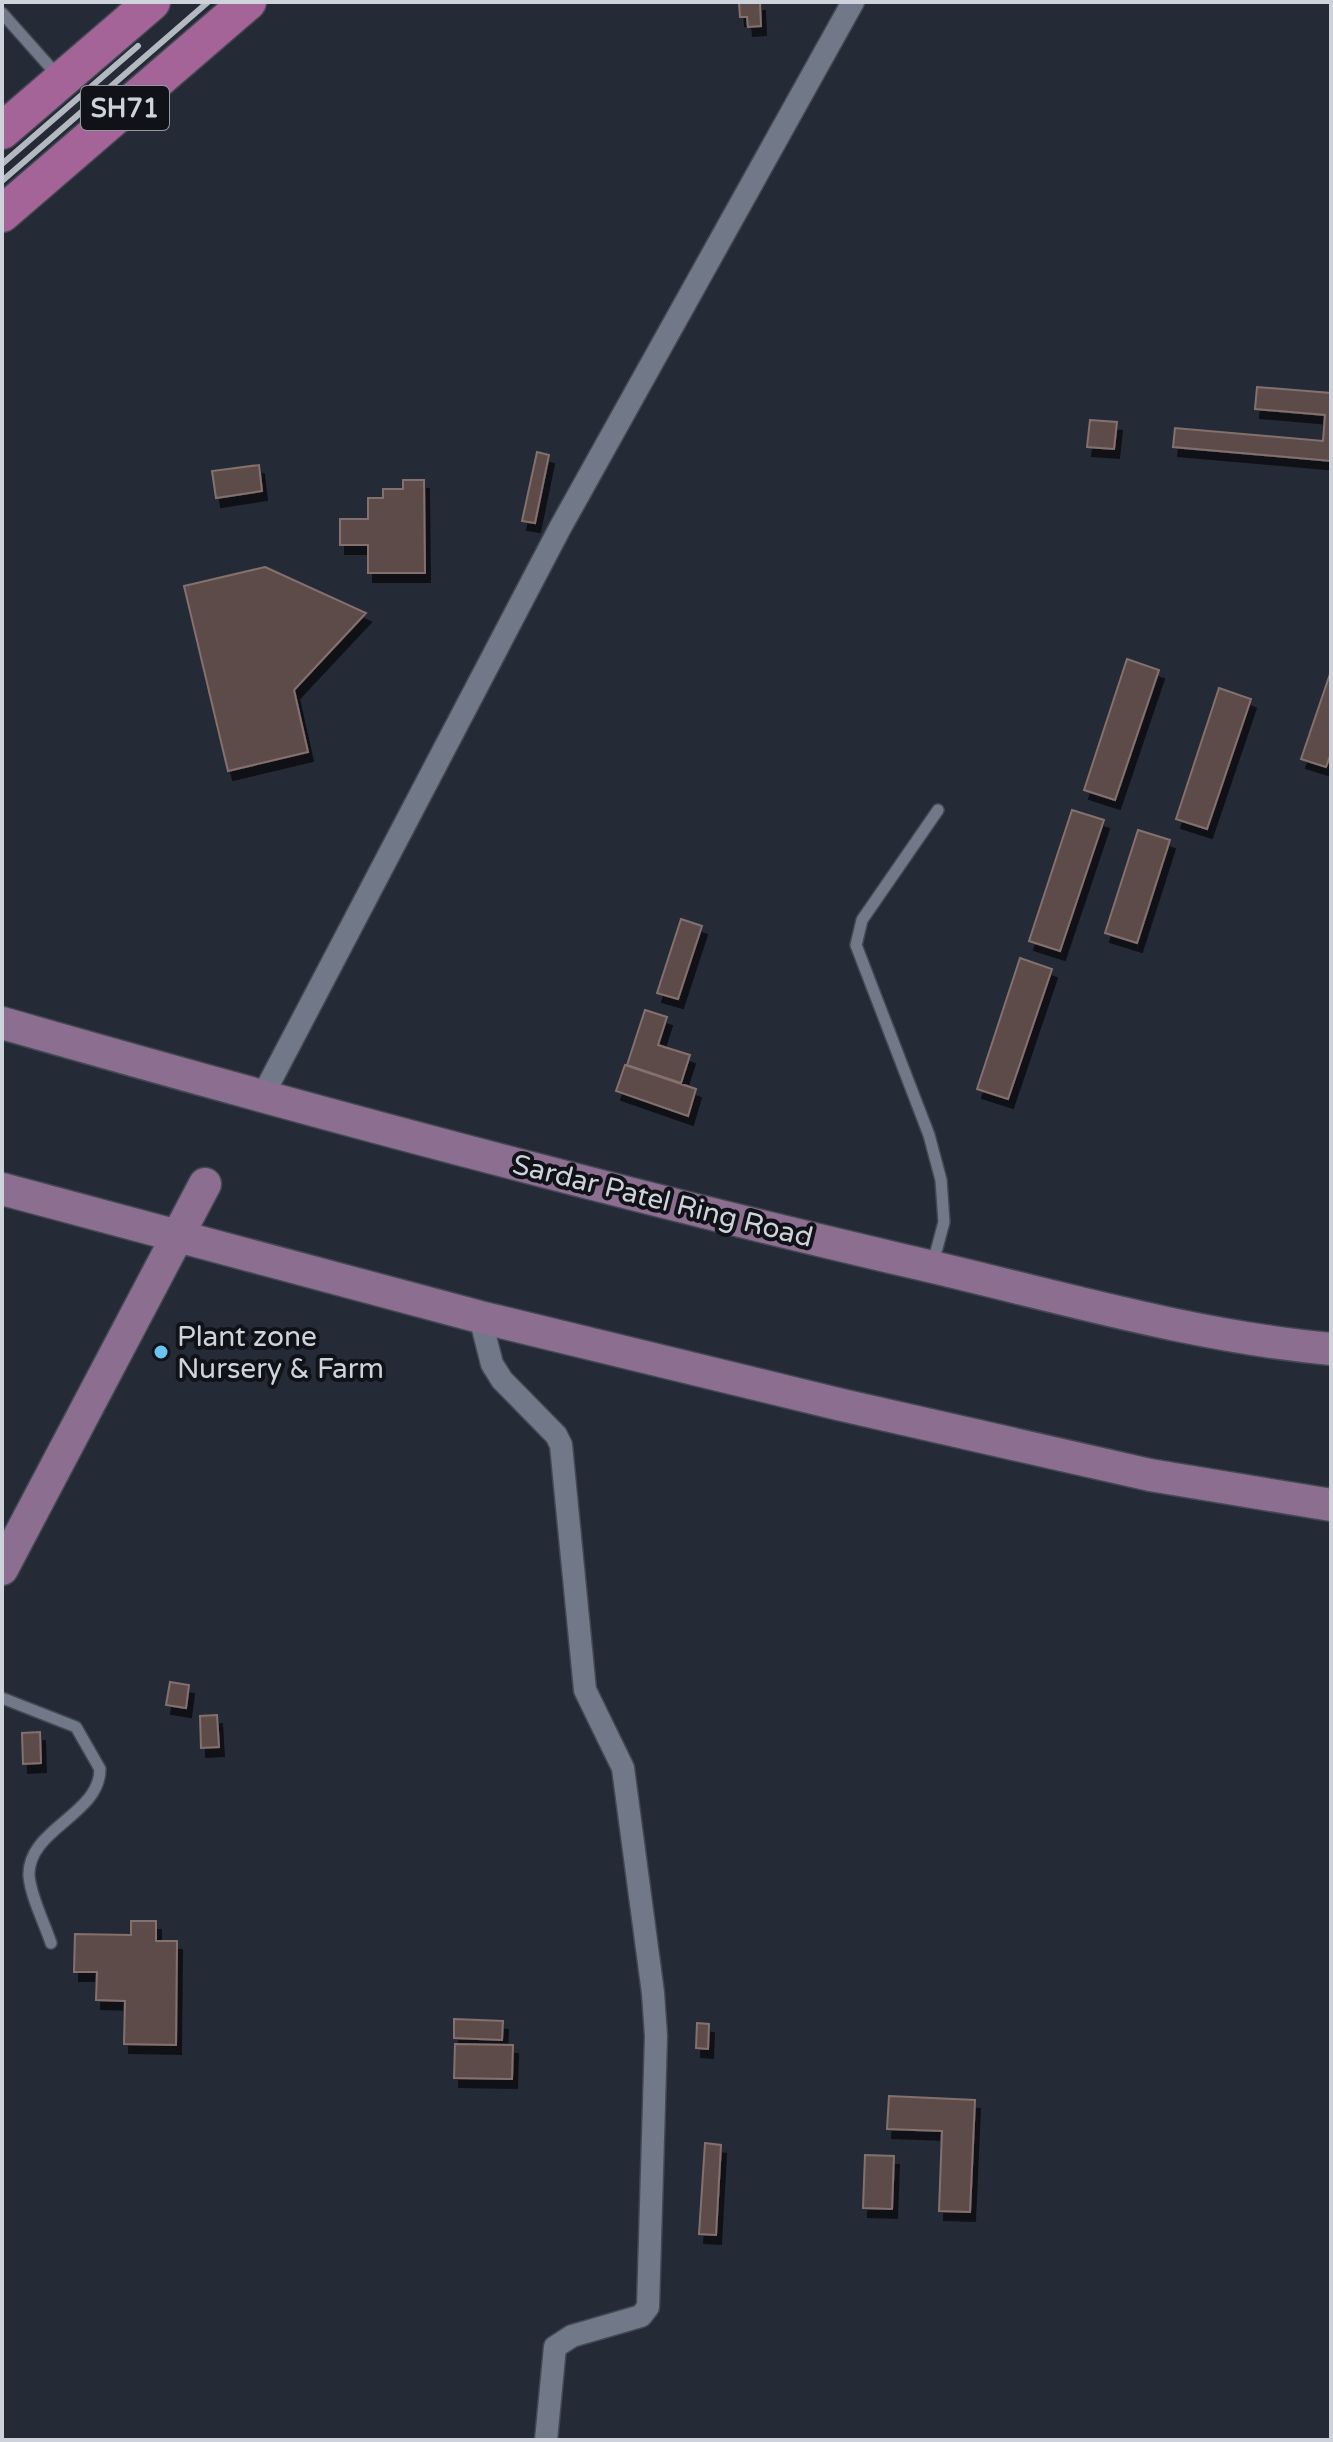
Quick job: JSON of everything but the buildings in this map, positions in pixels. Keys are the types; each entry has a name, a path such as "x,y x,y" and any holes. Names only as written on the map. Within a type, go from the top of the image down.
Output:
{"main road":[{"name":"SH71","path":"2,131 152,2"},
{"name":"SH71","path":"2,214 248,2"}],"street":[{"path":"262,1097 560,528 853,2"},
{"name":"Sardar Patel Ring Road","path":"2,1023 262,1097 933,1267 1225,1335 1331,1349"},
{"path":"2,1569 205,1184"},
{"path":"2,1189 480,1317 842,1405 1150,1475 1331,1505"},
{"path":"480,1317 492,1364 502,1380 556,1435 561,1445 585,1690 623,1768 656,2036 649,2302 641,2316 572,2336 555,2347 546,2440"}],"lane":[{"path":"2,13 62,80"},
{"path":"933,1267 944,1222 941,1180 929,1135 856,945 856,935 862,920 938,810"},
{"path":"2,1698 76,1727 100,1769 96,1791 41,1846 30,1867 29,1879 51,1943"}],"railway":[{"path":"2,181 208,2"},
{"path":"2,164 138,46"}],"place":[{"name":"Plant zone Nursery & Farm","path":"161,1352"}]}
